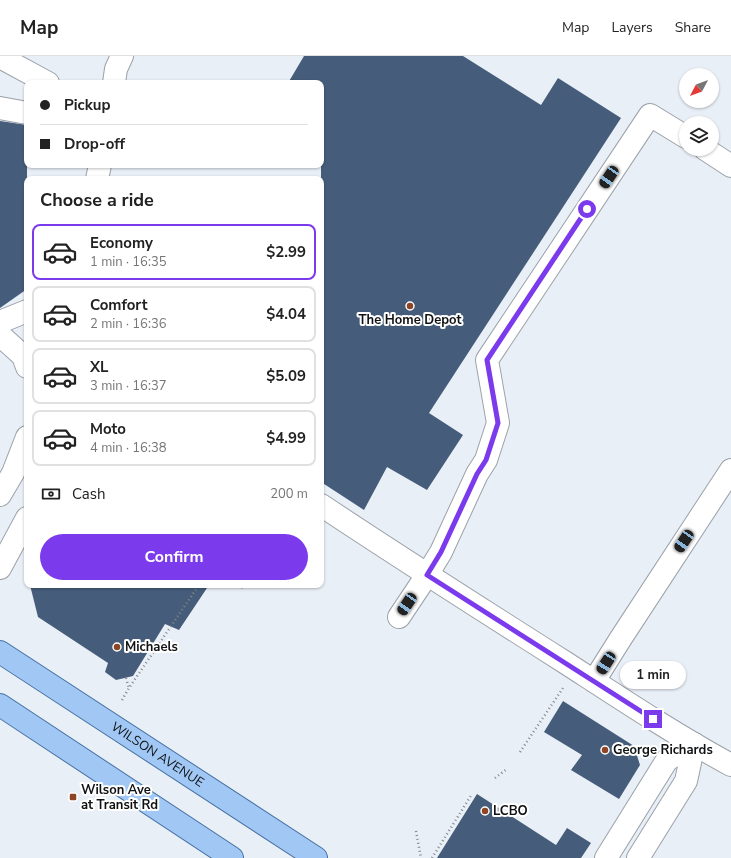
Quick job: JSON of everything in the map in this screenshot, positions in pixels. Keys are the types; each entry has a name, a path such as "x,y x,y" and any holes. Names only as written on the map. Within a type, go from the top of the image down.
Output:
{"main road":[{"name":"WILSON AVENUE","path":"0,652 316,858"},
{"path":"0,705 232,858"}],"street":[{"path":"114,80 116,69 122,56"},
{"path":"0,57 42,80"},
{"path":"0,108 24,112"},
{"path":"399,617 441,552 477,474 486,460 498,423 487,360 650,115 679,133"},
{"path":"716,156 731,166"},
{"path":"0,322 24,312"},
{"path":"0,335 24,356"},
{"path":"0,496 13,473 24,445"},
{"path":"594,681 625,631 731,470"},
{"path":"324,507 427,575 594,681 694,744 731,765"},
{"path":"0,568 24,524"},
{"path":"606,858 667,760 694,744"},
{"path":"638,858 686,781 694,744"}],"path":[{"path":"122,700 197,588"},
{"path":"126,678 129,688"},
{"path":"520,752 565,684"},
{"path":"496,778 507,769"},
{"path":"432,858 472,794"},
{"path":"416,831 421,858"}],"building":[{"name":"The Home Depot","path":"304,56 463,56 541,105 558,78 621,118 429,413 463,435 427,490 387,467 364,510 324,484 324,176 321,176 321,168 324,168 324,80 290,80"},
{"path":"0,121 24,125 24,168 27,168 27,176 24,176 24,291 0,308"},
{"name":"Michaels","path":"31,588 207,588 179,630 165,624 133,676 116,680 105,672 108,663 38,617"},
{"name":"George Richards","path":"563,701 634,746 640,765 619,799 571,770 582,755 544,732"},
{"name":"LCBO","path":"477,794 556,845 567,828 591,843 581,858 437,858"}],"place":[{"name":"The Home Depot","path":"410,306"},
{"name":"Michaels","path":"117,647"},
{"name":"George Richards","path":"605,750"},
{"name":"Wilson Ave at Transit Rd","path":"73,797"},
{"name":"LCBO","path":"485,811"}],"route":[{"path":"587,209 487,360 498,423 486,460 477,474 441,552 427,575 653,719"}]}
